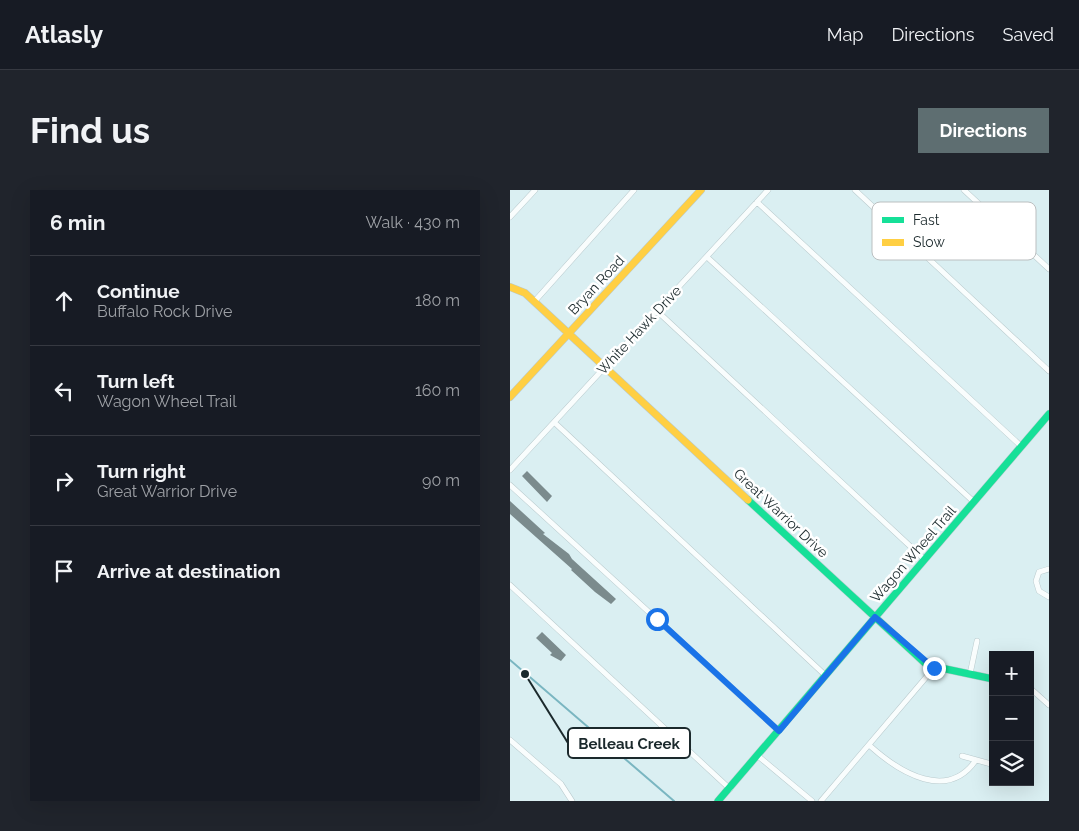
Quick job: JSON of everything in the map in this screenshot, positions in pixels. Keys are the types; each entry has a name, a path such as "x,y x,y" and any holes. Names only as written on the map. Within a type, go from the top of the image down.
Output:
{"street":[{"path":"510,217 535,190"},
{"path":"534,302 634,190"},
{"name":"Bryan Road","path":"510,397 701,190"},
{"name":"White Hawk Drive","path":"510,470 768,190"},
{"path":"855,190 872,206"},
{"path":"964,190 977,202"},
{"path":"757,202 1021,446"},
{"path":"707,257 974,502"},
{"path":"1036,257 1049,269"},
{"path":"930,260 1049,370"},
{"name":"Great Warrior Drive","path":"510,287 525,294 534,302 875,617 934,668"},
{"path":"657,311 924,559"},
{"name":"Wagon Wheel Trail","path":"718,801 1021,446 1046,423 1049,414"},
{"path":"555,423 825,675"},
{"path":"510,484 779,731"},
{"path":"1049,569 1040,572 1036,581 1040,591 1049,597"},
{"path":"510,585 730,788"},
{"path":"970,674 977,641"},
{"path":"821,801 934,668 989,678"},
{"path":"1034,691 1049,704"},
{"path":"510,740 561,784 572,801"},
{"path":"869,745 909,780"},
{"path":"758,756 812,801"},
{"path":"962,756 989,763"},
{"path":"964,780 976,760"}],"building":[{"path":"527,471 552,496 547,502 522,476"},
{"path":"510,501 545,533 543,534 569,554 572,559 616,599 611,604 595,592 510,514"},
{"path":"542,632 566,655 561,661 550,655 552,653 536,638"}],"waterway":[{"path":"510,660 674,801"}],"traffic: fast":[{"path":"718,801 1049,414"},
{"path":"748,500 927,665 989,678"}],"traffic: slow":[{"path":"510,397 701,190"},
{"path":"510,287 525,293 748,500"}],"place":[{"name":"Belleau Creek","path":"525,674"}],"route":[{"path":"657,619 779,731 875,617 927,665 934,668"}]}
